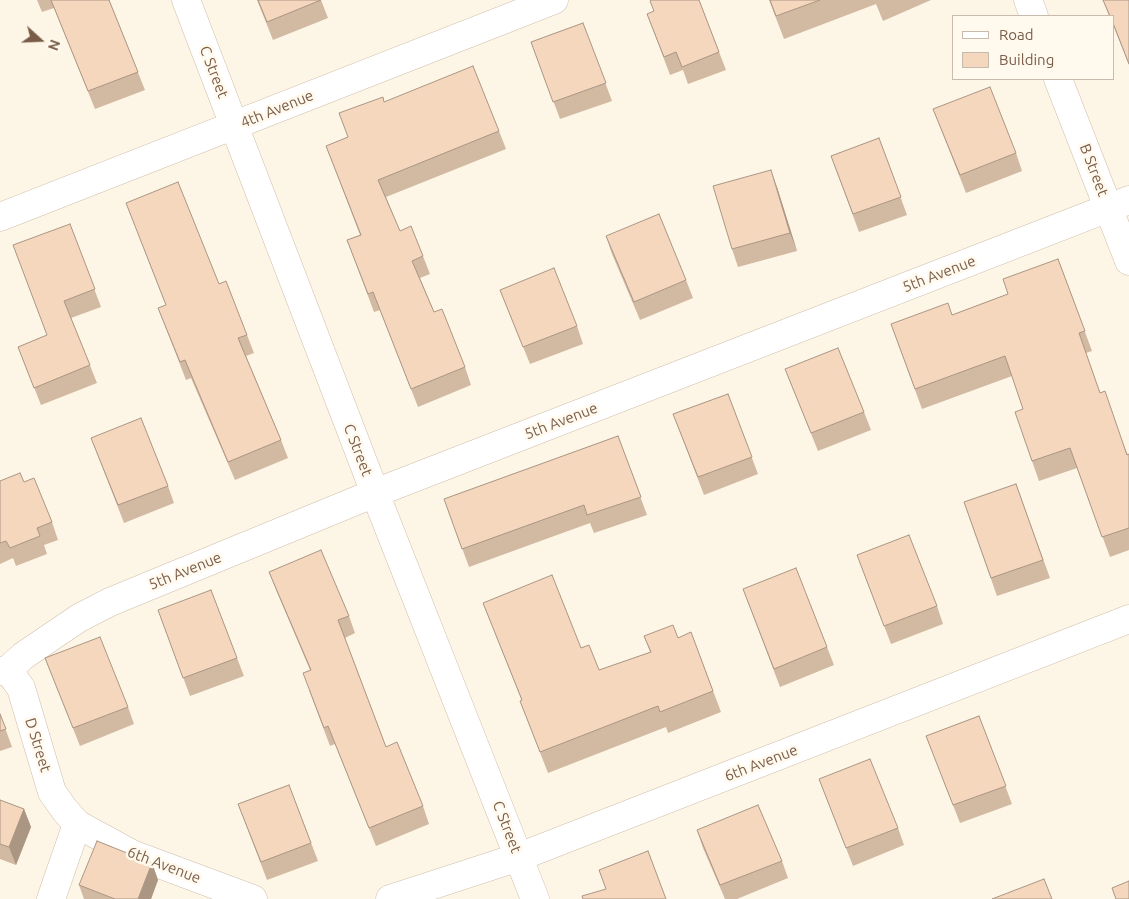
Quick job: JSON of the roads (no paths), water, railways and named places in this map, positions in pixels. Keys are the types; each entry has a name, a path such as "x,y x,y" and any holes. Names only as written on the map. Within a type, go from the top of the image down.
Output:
{"street":[{"name":"C Street","path":"186,0 375,493 535,899"},
{"name":"4th Avenue","path":"0,217 554,0"},
{"path":"1028,0 1034,15"},
{"name":"B Street","path":"1058,80 1119,204 1129,261"},
{"name":"5th Avenue","path":"4,670 79,618 110,602 375,493 1119,204"},
{"name":"6th Avenue","path":"390,899 519,857 1129,619"},
{"name":"D Street","path":"4,670 21,688 52,792 77,824"},
{"path":"51,899 77,824"},
{"name":"6th Avenue","path":"77,824 132,854 253,899"}]}
